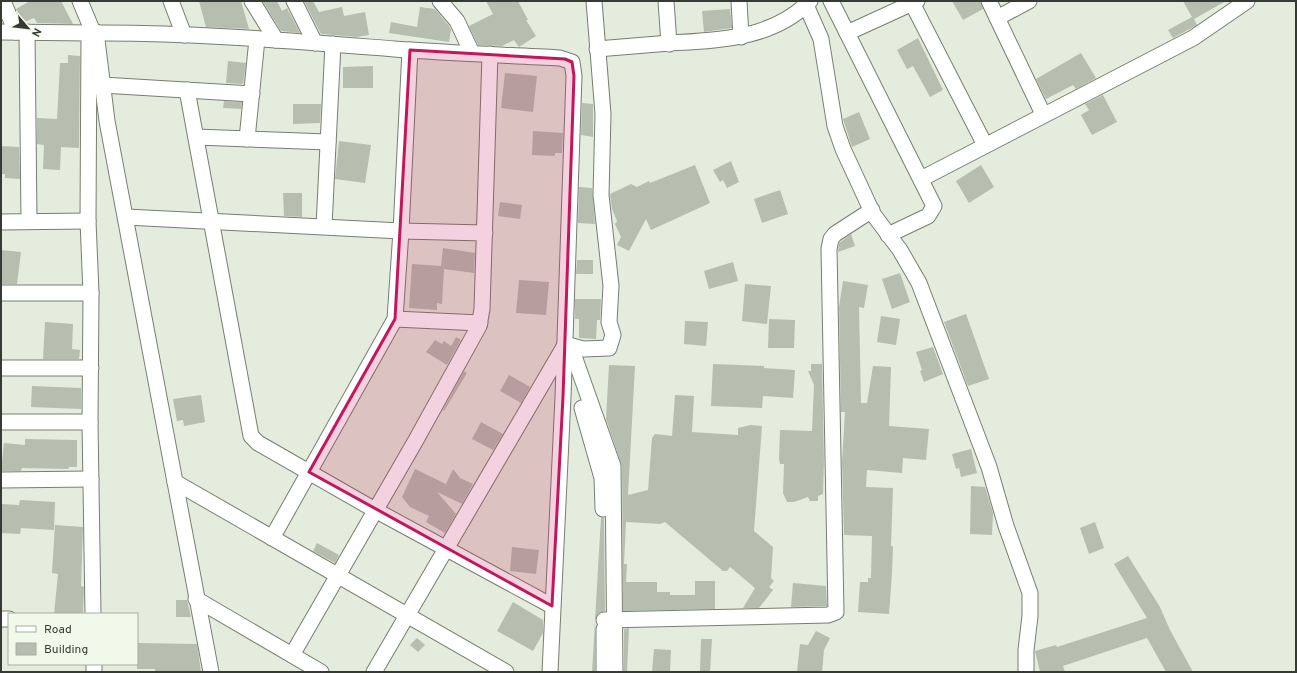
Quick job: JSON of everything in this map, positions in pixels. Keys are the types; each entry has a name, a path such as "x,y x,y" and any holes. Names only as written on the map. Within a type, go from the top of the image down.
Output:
{"street":[{"path":"3,1 22,32 29,221"},
{"path":"80,1 92,32 196,599 211,672"},
{"path":"171,1 184,35"},
{"path":"252,1 276,40"},
{"path":"294,1 315,43"},
{"path":"440,1 457,21 472,54"},
{"path":"565,345 583,349 609,348 613,335 609,322 611,286 601,195 603,120 594,1"},
{"path":"666,1 669,44"},
{"path":"738,1 741,37"},
{"path":"831,1 933,204 932,210 923,219 888,235"},
{"path":"989,1 1043,114"},
{"path":"997,18 1029,1"},
{"path":"921,179 1043,114 1193,38 1247,1"},
{"path":"847,33 913,2 985,145"},
{"path":"597,50 741,37 777,25 791,17 808,3 821,39 837,133 872,210 909,263 919,283 989,467 1006,526 1026,580 1031,600 1026,650 1026,672"},
{"path":"1,32 92,32 184,35 565,59 572,62 565,345 550,672"},
{"path":"92,32 88,221 91,293 90,422 93,613"},
{"path":"247,139 257,39"},
{"path":"324,226 333,44"},
{"path":"272,538 395,319 410,50"},
{"path":"292,655 470,344 480,323 482,309 485,233 490,54"},
{"path":"102,85 252,94"},
{"path":"187,90 213,221 249,432 258,443 446,550 552,606"},
{"path":"196,137 328,142"},
{"path":"608,620 828,616 836,612 828,248 835,234 872,210"},
{"path":"126,217 401,231 485,233"},
{"path":"1,222 88,221"},
{"path":"1,293 91,293"},
{"path":"395,319 480,323"},
{"path":"565,345 574,356 613,466 608,478 608,620 604,672"},
{"path":"374,672 565,345"},
{"path":"1,368 91,368"},
{"path":"1,422 90,422"},
{"path":"1,480 91,479"},
{"path":"175,482 338,574 506,672"},
{"path":"196,599 321,672"},
{"path":"608,620 615,672"}],"highlighted area":[{"path":"410,50 565,59 572,62 574,76 563,397 552,606 309,472 395,319"}],"building":[{"path":"30,1 61,1 73,24 37,23 34,18 22,23 16,9"},
{"path":"199,1 241,1 249,29 206,27"},
{"path":"277,1 282,11 287,8 300,33 281,31 263,2"},
{"path":"304,1 313,1 319,12 342,7 344,16 365,12 369,35 357,37 321,34"},
{"path":"486,1 518,1 528,20 526,20 536,36 519,47 514,40 502,46 478,45 469,26 493,14"},
{"path":"952,1 980,1 983,9 963,20"},
{"path":"1183,1 1226,1 1194,19 1197,25 1173,38 1168,30 1192,17"},
{"path":"420,7 435,9 451,30 449,42 389,33 391,22 417,27"},
{"path":"730,9 732,28 704,32 702,11"},
{"path":"918,38 943,90 930,97 913,66 907,69 897,50"},
{"path":"1081,53 1096,78 1076,89 1073,85 1046,99 1036,79"},
{"path":"68,55 80,56 79,148 61,147 60,170 43,169 44,145 37,144 37,118 57,119 60,63 68,63"},
{"path":"228,61 246,63 243,84 226,83"},
{"path":"373,66 373,88 343,88 343,67"},
{"path":"505,73 537,76 533,112 501,108"},
{"path":"1103,95 1117,122 1092,135 1081,115 1089,110 1085,104"},
{"path":"224,101 242,102 241,109 223,108"},
{"path":"582,103 593,104 593,137 581,135"},
{"path":"293,104 321,104 320,123 293,124"},
{"path":"859,112 870,139 852,147 843,119"},
{"path":"533,131 563,133 562,153 555,153 555,156 532,155"},
{"path":"339,141 371,145 365,183 335,179"},
{"path":"1,146 19,147 20,179 5,178 5,174 1,174"},
{"path":"731,161 739,182 727,188 723,180 720,182 713,170"},
{"path":"695,165 710,203 651,230 646,219 629,251 617,245 621,237 615,224 617,221 612,209 610,194 631,184 637,187 649,181 650,183"},
{"path":"981,165 994,187 969,203 956,181"},
{"path":"579,187 592,188 595,224 578,223"},
{"path":"780,190 788,214 762,223 754,199"},
{"path":"283,193 302,193 302,217 284,216"},
{"path":"500,202 522,205 520,219 498,216"},
{"path":"851,234 855,246 838,252 839,243"},
{"path":"443,248 475,253 474,273 444,269 442,304 437,303 437,310 409,308 412,264 441,266"},
{"path":"1,250 21,252 17,284 1,284"},
{"path":"577,260 593,260 593,274 576,274"},
{"path":"733,262 738,281 709,289 704,271"},
{"path":"900,273 910,302 892,309 882,279"},
{"path":"519,280 549,282 546,315 516,313"},
{"path":"843,281 868,285 864,308 859,307 861,403 867,403 873,366 891,367 889,426 929,429 926,460 903,458 902,473 867,470 866,487 893,488 891,546 893,546 889,614 858,612 860,582 868,582 868,578 871,578 872,536 844,535 842,461 845,412 841,412 839,307"},
{"path":"745,284 771,286 767,324 742,321"},
{"path":"575,299 601,299 600,320 597,320 596,339 579,338 579,319 575,319"},
{"path":"966,314 989,379 968,386 944,322"},
{"path":"881,316 900,319 896,345 877,342"},
{"path":"769,319 795,320 794,348 768,348"},
{"path":"685,321 708,322 706,346 684,344"},
{"path":"45,322 73,324 72,349 80,350 79,359 43,359"},
{"path":"456,337 461,340 447,365 426,352 435,340 442,344 444,341 451,346"},
{"path":"933,347 943,374 924,382 916,352"},
{"path":"713,364 764,366 764,368 795,370 793,398 763,396 762,408 711,406"},
{"path":"811,364 822,364 824,461 823,494 818,496 818,501 810,501 808,497 794,502 787,502 783,493 784,464 780,464 779,459 780,430 812,431 814,385 808,371 811,371"},
{"path":"609,365 635,366 628,495 648,490 652,438 655,434 672,436 675,395 694,396 692,432 738,435 738,428 751,425 762,426 754,531 773,547 771,578 774,581 769,587 773,590 759,608 743,608 755,588 730,567 727,571 723,571 665,522 660,524 626,522 624,564 627,564 626,582 657,582 657,592 670,592 670,595 695,595 695,581 715,581 715,609 623,611 622,466 606,419"},
{"path":"464,371 467,373 444,411 443,410"},
{"path":"509,375 530,387 521,403 500,391"},
{"path":"32,386 81,388 81,409 31,407"},
{"path":"201,395 205,422 184,426 183,420 177,421 173,399"},
{"path":"481,422 503,434 493,450 472,439"},
{"path":"25,439 77,440 77,467 69,467 68,469 22,468 21,471 1,471 4,443 25,445"},
{"path":"971,449 977,473 961,477 959,468 956,469 952,454"},
{"path":"415,469 446,484 453,469 460,478 473,484 462,504 437,492 456,514 445,533 426,522 429,516 410,507 402,497"},
{"path":"971,486 985,487 993,513 992,535 970,534"},
{"path":"20,500 55,502 54,530 21,528 20,534 1,533 1,504 19,505"},
{"path":"601,517 604,518 605,611 599,613 595,620"},
{"path":"1095,522 1104,548 1089,554 1080,528"},
{"path":"55,525 83,527 81,586 84,587 83,613 54,613 58,574 52,573"},
{"path":"317,543 339,555 335,563 313,551"},
{"path":"512,547 539,550 536,574 510,571"},
{"path":"1128,556 1160,607 1170,630 1193,672 1166,672 1147,638 1063,666 1065,672 1040,672 1035,651 1056,645 1057,647 1147,618 1114,564"},
{"path":"793,583 826,586 827,606 791,607"},
{"path":"176,600 187,600 191,617 176,617"},
{"path":"513,602 543,620 543,633 533,651 497,631"},
{"path":"595,620 595,672 592,672"},
{"path":"629,628 627,672 624,672 624,629"},
{"path":"816,631 830,638 824,650 822,672 797,672 800,644 808,645"},
{"path":"417,638 425,645 418,652 410,645"},
{"path":"701,639 712,639 710,672 700,672"},
{"path":"138,643 197,644 201,672 155,672 155,669 137,669"},
{"path":"654,649 671,650 670,672 652,672"}]}
